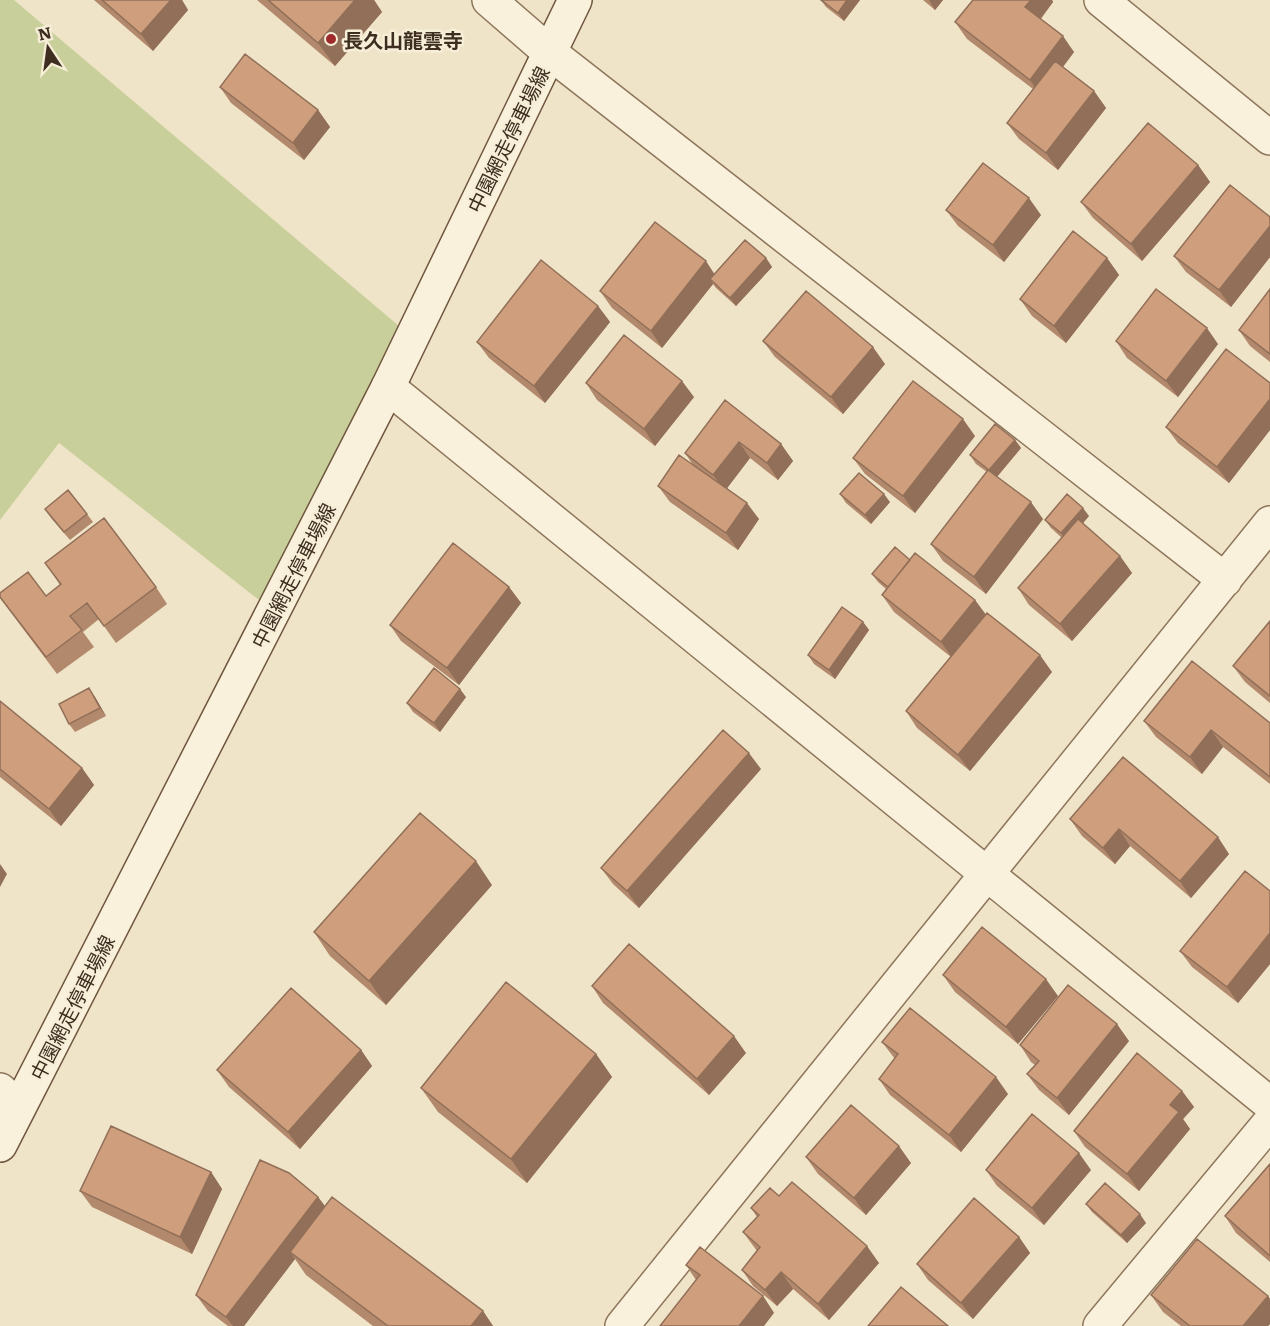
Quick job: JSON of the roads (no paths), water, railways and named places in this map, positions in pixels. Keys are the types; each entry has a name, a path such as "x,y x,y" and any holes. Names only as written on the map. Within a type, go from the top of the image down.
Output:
{"street":[{"path":"489,0 549,52 1225,579"},
{"name":"中園網走停車場線","path":"0,1144 10,1099 388,387 575,0"},
{"path":"1112,3 1270,138"},
{"path":"388,387 986,874 1264,1088"},
{"path":"622,1326 1270,523"},
{"path":"1100,1326 1270,1122"}],"place":[{"name":"長久山龍雲寺","path":"331,39"}]}
